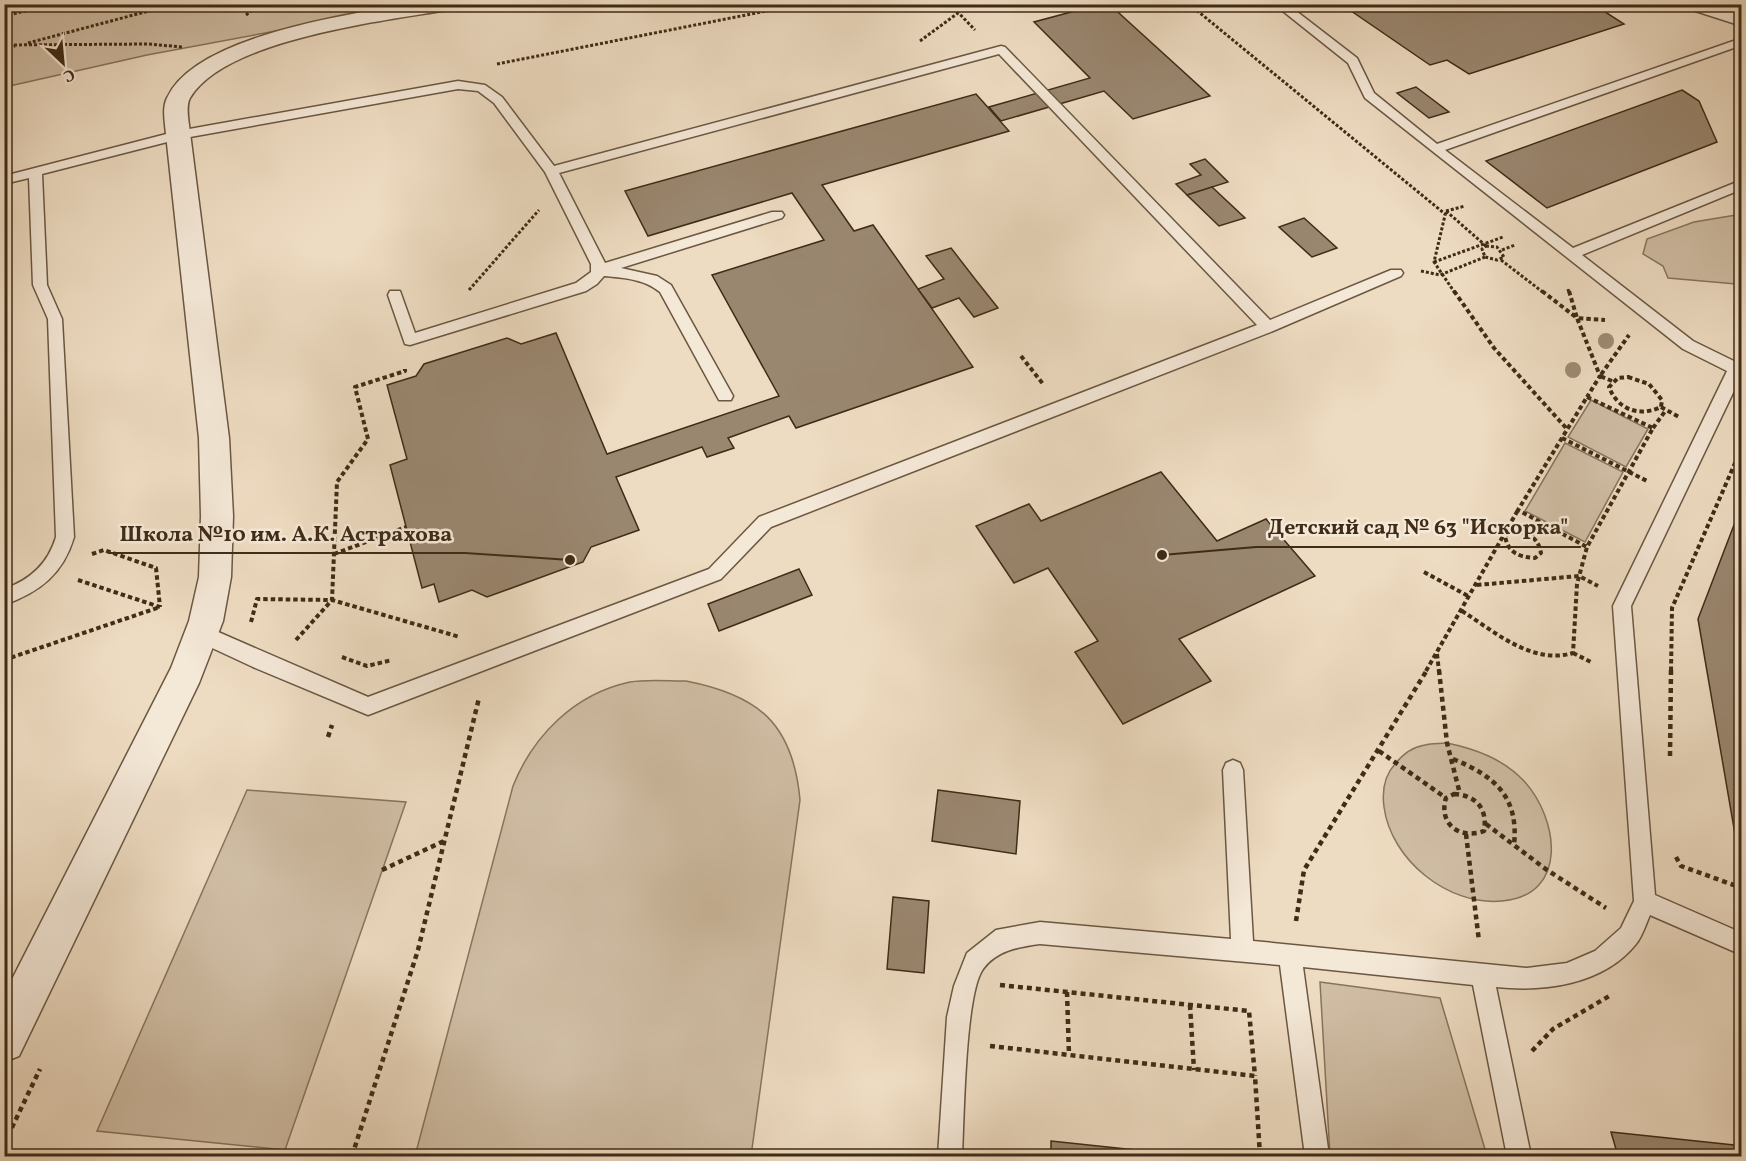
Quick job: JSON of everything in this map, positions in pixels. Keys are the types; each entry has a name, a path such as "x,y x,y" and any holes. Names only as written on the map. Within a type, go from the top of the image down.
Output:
{"street":[{"path":"4,1041 187,672 202,634 215,577 217,526 214,450 178,135 176,104 180,94 206,69 247,48 289,35 447,4"},
{"path":"1693,4 1742,20"}],"lane":[{"path":"950,1156 959,1017 965,986 975,961 1004,938 1040,933 1527,979 1567,974 1603,959 1629,936 1645,902 1622,606 1739,365 1688,345 1436,149 1369,95 1353,61 1279,4"},
{"path":"1436,149 1742,41"},
{"path":"551,171 1001,50 1268,327"},
{"path":"4,180 178,135 458,85 481,88 498,100 551,171 599,270 597,277 581,287 410,340 395,296"},
{"path":"4,597 32,586 49,571 62,550 65,537 55,319 40,285 35,171"},
{"path":"1572,254 1742,184"},
{"path":"599,270 777,215"},
{"path":"599,270 650,278 660,282 725,396"},
{"path":"202,634 368,706 715,574 765,522 1268,327 1396,273"},
{"path":"1233,770 1243,951"},
{"path":"1645,902 1742,944"},
{"path":"1290,955 1317,1156"},
{"path":"1482,975 1519,1156"}],"path":[{"path":"4,12 35,4"},
{"path":"4,16 55,4"},
{"path":"4,49 175,4"},
{"path":"458,85 466,70 802,4"},
{"path":"1189,4 1445,214"},
{"path":"4,45 169,45 224,58"},
{"path":"430,334 560,187"},
{"path":"1445,214 1446,211 1484,245 1502,250 1504,254 1501,260"},
{"path":"1445,214 1434,262 1440,275 1494,348 1567,429"},
{"path":"1434,262 1536,226"},
{"path":"1484,245 1482,253 1485,257"},
{"path":"1396,273 1422,271 1440,275 1485,257 1501,260 1577,318 1600,376 1612,381 1628,377 1649,384 1662,400 1661,407 1653,412 1642,413 1624,407 1610,394 1609,387 1612,381"},
{"path":"1290,955 1304,870 1379,751 1477,585 1518,510 1587,396 1632,330"},
{"path":"306,643 296,639 332,600 337,482 368,439 355,387 405,371"},
{"path":"1587,396 1653,428"},
{"path":"1620,412 1624,407"},
{"path":"1462,610 1533,654 1564,658 1573,653 1577,584 1587,547 1653,428 1666,410 1661,407"},
{"path":"1562,438 1676,495"},
{"path":"1670,762 1672,608 1742,447"},
{"path":"1518,510 1587,547"},
{"path":"1532,535 1541,522"},
{"path":"334,554 406,527"},
{"path":"1512,531 1522,531 1532,535 1540,544 1541,553 1535,558 1524,558 1512,553 1506,544 1505,536 1512,531"},
{"path":"49,571 104,550 156,568 160,607"},
{"path":"49,571 160,607"},
{"path":"1424,572 1470,597"},
{"path":"1477,585 1580,576 1625,601"},
{"path":"4,660 160,607"},
{"path":"1436,653 1448,743 1460,794"},
{"path":"336,655 367,666 402,658"},
{"path":"352,1156 418,950 488,660"},
{"path":"1379,751 1446,798"},
{"path":"1452,759 1480,771 1504,792 1514,810 1517,828 1514,845"},
{"path":"1460,794 1475,800 1484,810 1486,824 1484,831 1475,836 1450,826 1443,814 1442,805 1446,798 1460,794"},
{"path":"1486,824 1634,926"},
{"path":"1466,834 1482,975"},
{"path":"382,870 444,841"},
{"path":"1673,852 1681,866 1742,888"},
{"path":"994,984 1249,1011 1260,1156"},
{"path":"1525,1058 1553,1029 1606,999 1615,991"},
{"path":"1067,992 1068,1055"},
{"path":"1190,1005 1194,1070"},
{"path":"978,1045 1255,1076"}],"shaded area":[{"path":"4,5 416,5 147,55 5,87"},
{"path":"1742,215 1741,275 1736,284 1668,278 1663,266 1643,254 1647,239 1694,222"},
{"path":"1591,400 1648,429 1626,467 1568,437"},
{"path":"1565,443 1623,472 1585,542 1525,511"},
{"path":"686,681 733,695 752,705 767,717 780,732 789,751 796,773 800,800 751,1156 415,1156 513,786 521,768 544,734 574,707 591,696 630,682"},
{"path":"1447,743 1468,748 1498,761 1516,773 1536,797 1550,834 1551,853 1548,870 1539,885 1524,896 1502,901 1482,901 1462,896 1425,876 1398,845 1389,826 1384,807 1383,796 1388,774 1404,755 1412,750 1428,744"},
{"path":"247,790 406,802 285,1150 97,1131"},
{"path":"1320,982 1440,998 1487,1156 1330,1156"}],"building":[{"path":"1101,4 1109,4 1210,96 1133,119 1104,91 1001,121 989,107 1090,78 1034,22"},
{"path":"1341,4 1593,4 1624,24 1469,74 1447,60 1430,65"},
{"path":"1416,87 1449,112 1429,118 1397,93"},
{"path":"1682,90 1699,101 1717,142 1547,208 1486,161"},
{"path":"976,94 1009,131 822,185 854,231 873,225 973,367 796,428 789,416 728,438 734,448 707,457 702,447 616,477 639,530 591,547 583,562 487,597 472,590 439,602 434,584 422,588 390,465 407,459 387,385 416,376 424,364 507,338 521,344 556,333 607,454 779,396 712,275 824,240 792,193 648,236 625,191"},
{"path":"1205,159 1228,182 1187,195 1176,184 1201,175 1190,164"},
{"path":"1212,187 1245,218 1219,226 1187,195"},
{"path":"1304,218 1337,248 1312,257 1279,227"},
{"path":"951,248 998,308 974,317 959,298 932,308 918,289 944,279 926,256"},
{"path":"1161,472 1217,541 1266,519 1315,576 1179,639 1211,681 1123,724 1075,652 1098,641 1048,568 1014,583 976,526 1029,504 1041,521"},
{"path":"1742,504 1742,875 1698,619"},
{"path":"799,569 812,595 719,631 708,604"},
{"path":"938,790 1020,801 1016,854 932,841"},
{"path":"893,897 929,901 924,973 887,969"},
{"path":"1611,1132 1734,1145 1738,1156 1618,1156"},
{"path":"1051,1141 1173,1154 1173,1156 1051,1156"}],"place":[{"name":"Детский сад № 63 \"Искорка\"","path":"1162,555"},
{"name":"Школа №10 им. А.К. Астрахова","path":"570,560"}]}
